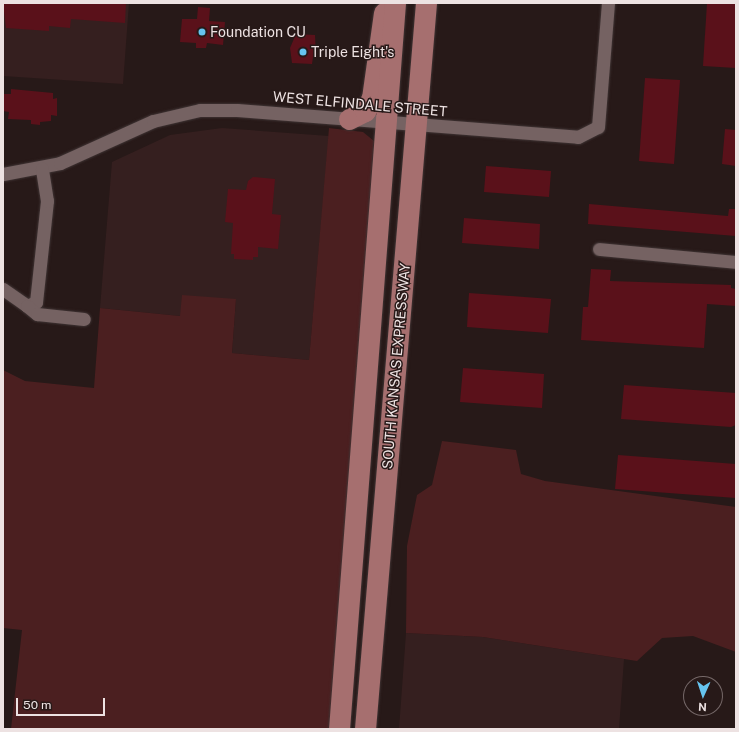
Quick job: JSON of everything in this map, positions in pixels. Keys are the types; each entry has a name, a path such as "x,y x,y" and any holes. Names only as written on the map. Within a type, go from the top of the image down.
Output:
{"main road":[{"path":"349,119 365,111 372,98 386,3"},
{"name":"SOUTH KANSAS EXPRESSWAY","path":"339,729 388,123 395,3"},
{"name":"SOUTH KANSAS EXPRESSWAY","path":"365,729 426,3"},
{"path":"420,70 438,3"}],"street":[{"name":"WEST ELFINDALE STREET","path":"3,174 42,168 77,156 138,126 184,112 237,110 567,137 589,134 598,127 608,3"},
{"path":"27,306 36,302 43,251 47,201 42,168"},
{"path":"599,249 736,262"},
{"path":"3,289 37,314 84,319"}],"shaded area":[{"path":"3,3 129,3 123,84 3,76"},
{"path":"222,128 329,136 309,360 232,353 236,299 180,316 100,308 112,162 170,135"},
{"path":"329,128 363,132 374,141 332,729 11,729 22,630 3,628 3,370 25,381 94,388 100,308 180,316 182,295 236,299 232,353 309,360"},
{"path":"442,441 516,450 521,474 545,481 736,507 736,652 693,636 662,638 637,661 483,637 406,633 407,546 417,495 432,485"},
{"path":"406,633 483,637 624,659 619,729 399,729"}],"building":[{"path":"3,3 126,3 125,23 71,19 70,28 49,26 49,31 6,28"},
{"path":"707,3 736,3 736,68 703,66"},
{"name":"Foundation CU","path":"198,7 210,8 209,21 225,22 223,45 207,43 206,48 196,48 196,43 180,42 182,19 197,19"},
{"name":"Triple Eight's","path":"296,34 315,35 316,57 313,57 312,64 292,63 290,48"},
{"path":"645,78 680,80 674,164 639,161"},
{"path":"11,89 53,93 53,99 57,98 57,116 51,115 51,121 40,122 40,125 31,124 31,120 8,119 9,112 3,111 3,94 11,94"},
{"path":"725,129 736,130 736,166 722,164"},
{"path":"486,166 551,171 549,197 484,192"},
{"path":"253,177 275,179 272,214 281,215 278,249 258,247 258,257 253,257 253,260 234,259 234,254 231,254 233,223 225,222 228,189 246,190 248,181"},
{"path":"589,204 728,216 729,209 736,209 736,236 588,224"},
{"path":"464,218 540,224 539,249 462,243"},
{"path":"591,269 611,270 610,281 731,285 731,288 736,289 736,306 707,304 704,348 581,340 583,307 588,307"},
{"path":"469,293 551,299 548,333 467,327"},
{"path":"463,368 544,374 542,408 460,402"},
{"path":"624,385 736,393 736,425 731,427 621,419"},
{"path":"618,455 736,464 736,498 615,489"}],"place":[{"name":"Foundation CU","path":"202,32"},
{"name":"Triple Eight's","path":"303,52"}]}
